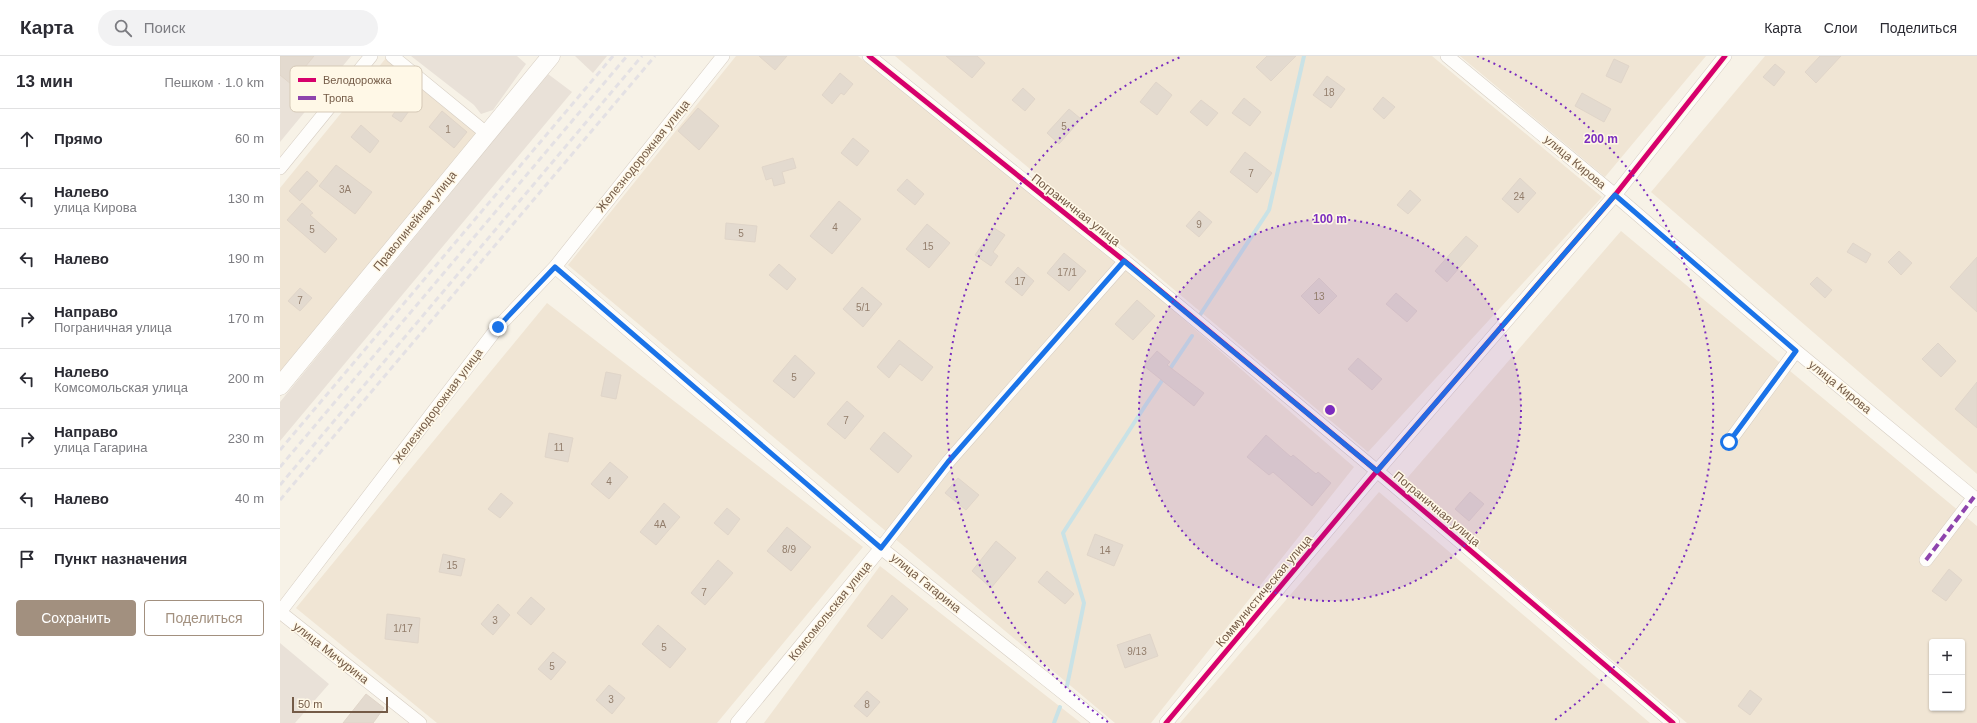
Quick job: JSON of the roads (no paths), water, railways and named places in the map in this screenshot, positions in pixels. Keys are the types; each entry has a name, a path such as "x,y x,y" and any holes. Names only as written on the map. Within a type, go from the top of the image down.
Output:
{"main road":[{"name":"Праволинейная улица","path":"280,386 486,133 551,56"}],"street":[{"path":"363,66 371,56"},
{"path":"392,56 404,66"},
{"name":"Железнодорожная улица","path":"280,612 498,327 555,267 723,56"},
{"name":"Пограничная улица","path":"869,56 1124,261 1377,471 1673,723"},
{"name":"улица Кирова","path":"1447,56 1615,195 1796,351 1976,499"},
{"name":"Коммунистическая улица","path":"1166,723 1377,471 1615,195 1725,56"},
{"path":"422,81 486,133"},
{"path":"280,168 326,112"},
{"name":"Комсомольская улица","path":"737,723 881,548 948,462 1124,261"},
{"name":"улица Гагарина","path":"555,267 881,548 1101,723"},
{"path":"1729,442 1796,351"},
{"path":"1926,560 1976,499"},
{"name":"улица Мичурина","path":"280,612 420,723"}],"waterway":[{"path":"1200,315 1269,210 1304,56"},
{"path":"1067,686 1084,603 1063,533 1192,336"},
{"path":"1054,723 1060,707"}],"railway":[{"path":"280,450 613,56"},
{"path":"280,467 627,56"},
{"path":"280,485 642,56"},
{"path":"280,500 655,56"}]}
